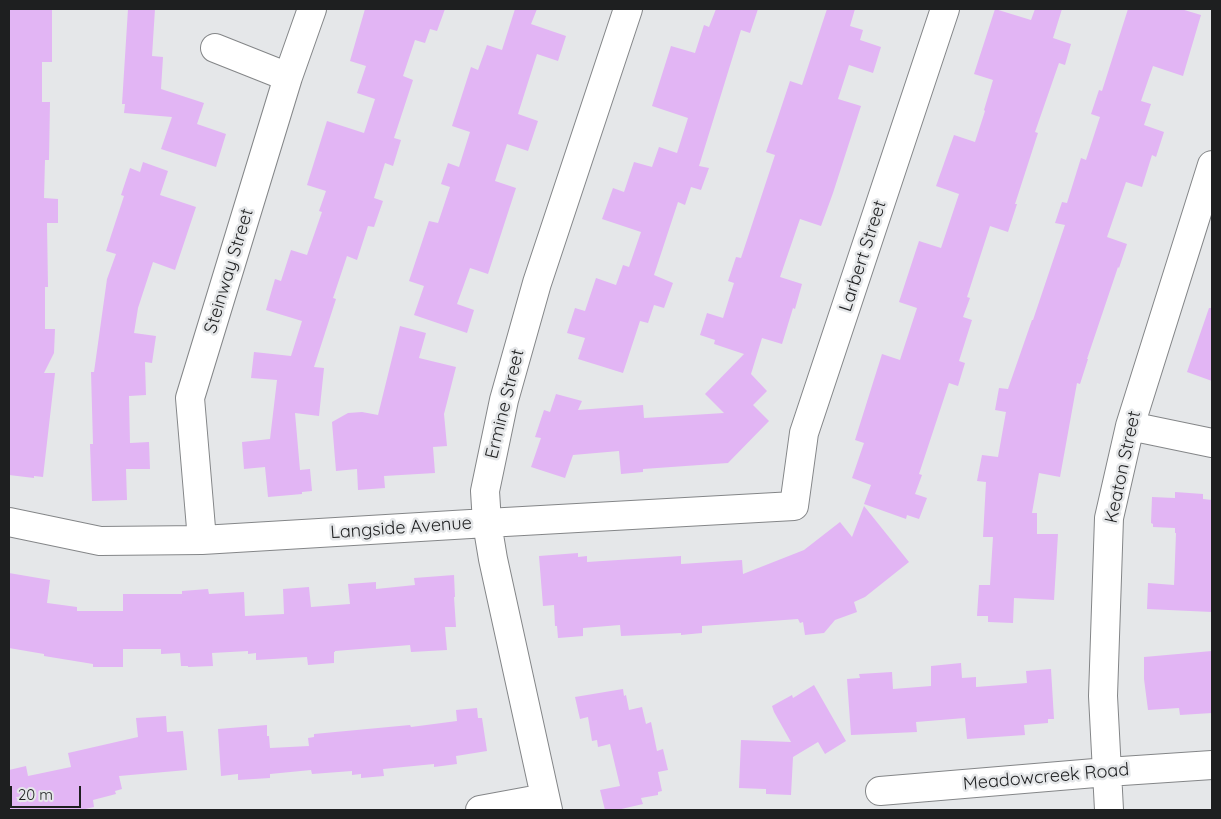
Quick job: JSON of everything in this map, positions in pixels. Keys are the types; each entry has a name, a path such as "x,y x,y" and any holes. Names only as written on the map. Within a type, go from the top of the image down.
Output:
{"street":[{"name":"Steinway Street","path":"202,540 190,398 288,77 312,9"},
{"name":"Ermine Street","path":"547,804 493,559 487,522 485,491 504,400 537,283 628,9"},
{"name":"Larbert Street","path":"794,506 804,433 945,9"},
{"path":"214,48 288,77"},
{"name":"Keaton Street","path":"1109,810 1103,696 1109,518 1130,426 1212,166"},
{"path":"1130,426 1212,443"},
{"name":"Langside Avenue","path":"9,522 100,541 202,540 487,522 794,506"},
{"name":"Meadowcreek Road","path":"880,791 1212,765"},
{"path":"480,810 547,804"}],"building":[{"path":"9,9 52,9 52,62 42,62 42,102 50,102 49,160 45,160 44,198 58,199 58,223 47,223 48,287 45,287 45,329 55,329 54,353 44,373 55,373 43,477 34,476 34,478 9,475"},
{"path":"128,9 155,9 152,56 163,57 161,89 204,103 197,124 226,134 216,167 161,149 172,117 124,113 125,104 122,104"},
{"path":"365,9 445,9 437,31 430,29 425,43 415,40 403,76 413,80 394,138 401,140 393,166 385,163 374,198 383,201 374,227 368,226 357,260 347,256 333,298 336,299 314,367 324,368 319,416 295,413 300,470 310,469 312,491 302,492 302,494 268,497 265,467 244,469 242,442 270,439 277,380 251,378 254,352 291,356 302,321 266,310 275,279 281,281 291,250 307,255 322,212 319,211 326,191 307,185 327,121 364,133 375,99 357,93 366,66 350,61"},
{"path":"515,9 537,9 531,24 566,36 558,61 537,54 518,114 538,121 528,151 507,144 495,181 516,188 488,274 470,268 457,304 474,310 467,333 414,315 424,286 409,281 429,221 438,223 450,187 441,184 448,163 459,167 470,132 452,126 471,67 478,70 487,45 502,50"},
{"path":"716,9 758,9 750,33 741,30 699,166 709,168 701,190 691,187 685,205 678,202 654,275 673,283 664,308 654,305 648,323 640,321 623,373 578,359 585,338 567,333 575,308 585,311 596,278 616,285 623,265 629,267 641,232 602,219 613,188 624,192 634,162 652,167 659,147 677,153 688,118 652,106 671,46 695,53 704,25 709,27"},
{"path":"827,9 855,9 850,26 863,30 860,40 881,47 873,73 849,65 838,99 861,106 833,193 821,226 800,219 780,277 802,284 782,344 762,338 751,374 767,391 753,405 769,421 728,463 643,469 643,472 621,474 619,451 573,455 565,478 531,467 541,438 535,437 544,410 550,412 556,394 582,401 578,410 643,405 644,418 724,413 705,394 744,354 714,344 715,340 700,335 707,313 723,318 734,283 728,281 736,257 741,258 775,155 766,152 790,81 802,85"},
{"path":"995,9 1031,20 1035,9 1062,9 1053,38 1071,44 1065,65 1059,63 1035,132 1038,133 1008,232 990,226 967,297 970,298 963,317 972,320 959,361 965,363 958,386 949,383 919,474 922,475 915,494 927,498 919,519 907,515 906,519 864,504 871,485 852,478 864,443 855,440 882,354 900,360 917,308 899,302 919,241 941,248 959,194 936,186 954,135 975,142 993,80 974,74"},
{"path":"1128,9 1181,9 1201,15 1183,76 1153,66 1141,101 1151,104 1144,125 1164,132 1156,157 1152,155 1142,187 1126,182 1107,237 1127,244 1080,384 1077,383 1060,477 1039,473 1032,513 1037,513 1037,534 1058,534 1054,600 1014,598 1013,623 988,622 988,616 977,616 979,585 990,585 993,537 983,537 986,482 977,481 982,455 998,457 1006,412 995,410 999,388 1008,389 1033,320 1065,225 1055,223 1062,202 1067,203 1081,158 1086,160 1100,117 1091,114 1099,90 1102,91"},
{"path":"143,162 168,171 160,195 196,207 175,270 153,262 138,308 134,333 156,336 152,363 145,362 146,395 129,396 130,443 149,442 150,469 126,469 127,500 92,501 90,444 93,444 91,372 94,372 107,279 116,254 106,251 124,196 121,195 130,168 140,172"},
{"path":"1209,308 1212,308 1212,381 1187,372"},
{"path":"400,326 426,333 419,358 456,367 444,414 447,446 433,447 435,473 384,476 385,488 358,490 357,469 336,471 332,422 348,413 362,412 378,415"},
{"path":"1175,492 1203,494 1203,499 1212,500 1212,612 1147,609 1148,583 1174,585 1175,528 1153,527 1151,523 1152,497 1175,498"},
{"path":"864,506 909,562 865,597 854,602 857,612 835,620 824,633 805,635 803,622 800,623 798,619 702,626 702,633 681,635 681,633 621,636 620,625 583,628 583,636 558,638 557,626 555,626 554,605 543,606 539,556 578,553 578,557 587,556 587,562 681,556 681,564 742,560 743,574 804,550 840,522 852,537"},
{"path":"9,573 50,580 47,603 77,607 77,611 123,611 123,594 182,594 182,591 208,589 209,594 244,592 245,616 284,614 283,589 309,587 311,607 350,604 348,584 376,582 376,589 415,585 414,578 454,575 456,627 445,627 447,650 411,652 410,645 335,651 334,663 308,665 307,657 256,660 256,653 248,654 248,651 212,653 213,666 188,667 181,666 180,653 161,654 161,649 123,649 123,667 93,667 93,664 9,648"},
{"path":"1212,651 1212,713 1180,715 1179,708 1148,710 1144,679 1144,657"},
{"path":"961,663 962,678 976,677 976,687 1027,683 1026,671 1051,669 1054,719 1048,719 1048,723 1024,725 1025,735 967,739 965,718 916,722 917,732 851,735 847,679 860,678 859,674 892,672 893,689 931,686 931,666"},
{"path":"814,685 846,741 825,754 818,742 793,757 791,795 766,794 766,789 739,788 741,740 791,742 772,706 792,695 793,698"},
{"path":"623,689 629,710 642,707 646,724 651,722 657,751 663,749 668,770 658,772 662,791 658,792 658,795 641,798 643,804 617,810 605,810 600,790 620,786 610,744 598,747 597,740 592,741 588,717 580,719 575,697"},
{"path":"477,708 478,718 482,718 487,751 456,756 457,764 434,767 434,764 383,769 384,776 361,778 361,774 352,775 352,771 312,774 311,770 270,774 270,778 238,780 238,774 221,776 218,729 267,725 270,748 309,746 308,738 314,737 314,734 410,725 411,727 457,721 456,710"},
{"path":"166,716 167,732 183,731 187,770 119,776 122,789 115,791 116,794 93,800 94,807 81,810 9,810 9,770 26,766 28,776 71,767 68,753 138,737 136,718"}]}
